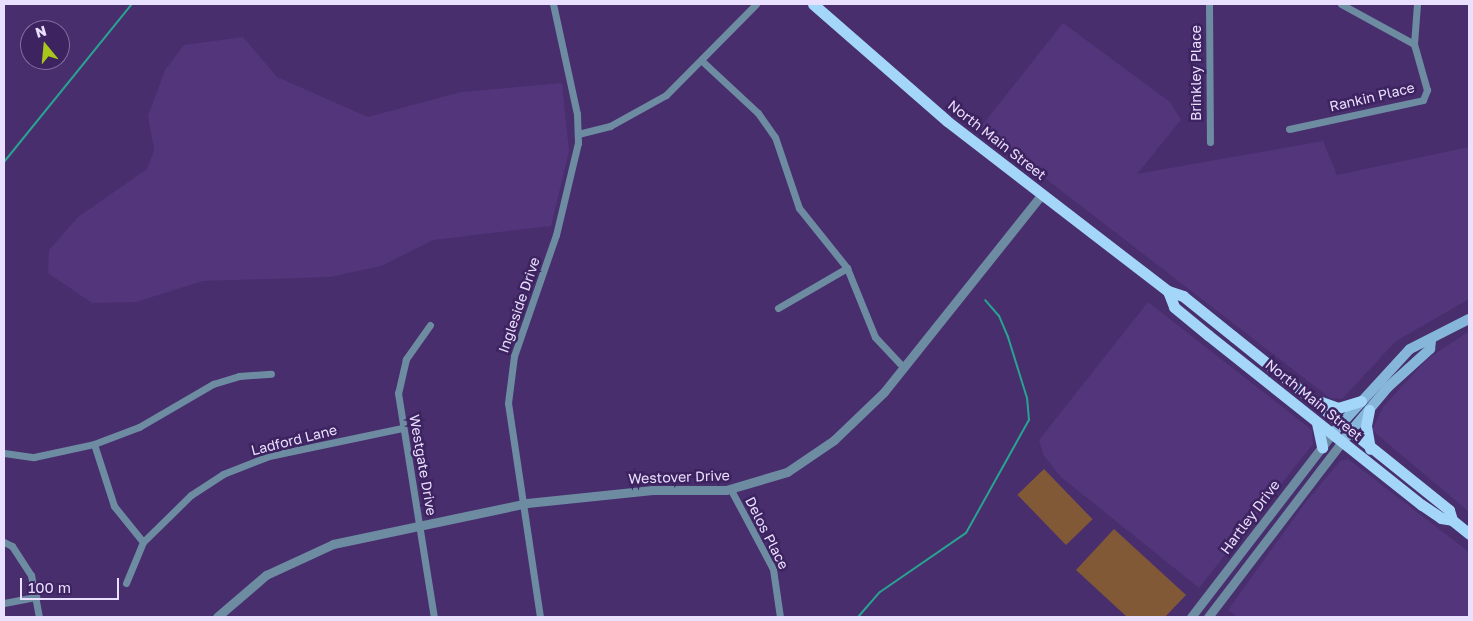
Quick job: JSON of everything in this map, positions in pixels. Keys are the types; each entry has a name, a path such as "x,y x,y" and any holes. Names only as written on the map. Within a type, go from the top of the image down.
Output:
{"main road":[{"name":"North Main Street","path":"813,4 948,120 1168,292 1183,296 1312,399 1370,449 1449,510 1452,520"},
{"name":"North Main Street","path":"1168,292 1174,307 1422,505 1441,518 1452,520 1469,534"},
{"path":"1332,434 1410,349 1421,341 1431,341 1469,319"},
{"path":"1342,442 1369,410 1430,349 1431,341"},
{"path":"1312,399 1338,408 1361,401"},
{"path":"1369,410 1366,426 1370,449"},
{"path":"1316,421 1322,447"},
{"path":"1422,505 1435,500"}],"street":[{"name":"Ingleside Drive","path":"540,617 510,434 510,375 556,235 578,134 553,4"},
{"path":"578,134 610,126 651,106 702,60 756,4"},
{"name":"Brinkley Place","path":"1209,4 1210,142"},
{"path":"1341,4 1414,44"},
{"name":"Rankin Place","path":"1289,129 1423,100 1427,90 1414,44 1417,4"},
{"path":"702,60 769,129 800,208 847,268 875,337 904,368"},
{"name":"Westover Drive","path":"217,617 240,593 300,556 333,544 522,504 652,490 731,490 771,480 809,458 862,414 904,368 1042,194"},
{"path":"778,308 847,268"},
{"name":"Westgate Drive","path":"430,325 401,374 402,428 421,525 434,617"},
{"path":"4,453 34,457 94,444 139,427 213,384 239,376 271,374"},
{"name":"Ladford Lane","path":"126,583 130,564 143,542 191,495 242,466 402,428"},
{"name":"Hartley Drive","path":"1191,617 1332,434"},
{"name":"Hartley Drive","path":"1208,617 1342,442"},
{"path":"94,444 114,506 143,542"},
{"name":"Delos Place","path":"731,490 773,569 780,617"},
{"path":"4,542 24,562 36,597 39,617"},
{"path":"4,602 36,597"}],"shaded area":[{"path":"1063,23 1170,102 1181,120 1137,174 1323,141 1337,175 1469,147 1469,299 1396,341 1342,399 1330,398 980,128"},
{"path":"243,37 277,77 368,117 461,92 562,83 569,151 551,226 433,240 381,266 330,277 203,281 136,302 92,303 48,273 49,250 78,217 147,169 154,150 148,116 165,70 184,45"},
{"path":"1148,302 1312,430 1313,444 1199,588 1061,477 1044,456 1039,440"},
{"path":"1469,331 1469,512 1372,430 1383,407 1426,360"},
{"path":"1348,459 1469,552 1469,617 1238,617 1228,610 1305,503 1340,461"},
{"path":"1044,469 1093,519 1066,545 1017,495"},
{"path":"1114,529 1186,595 1165,617 1127,617 1076,570"}],"waterway":[{"path":"4,162 132,4"},
{"path":"858,617 880,592 966,533 1029,420 1027,398 1008,337 999,316 985,300"}]}
